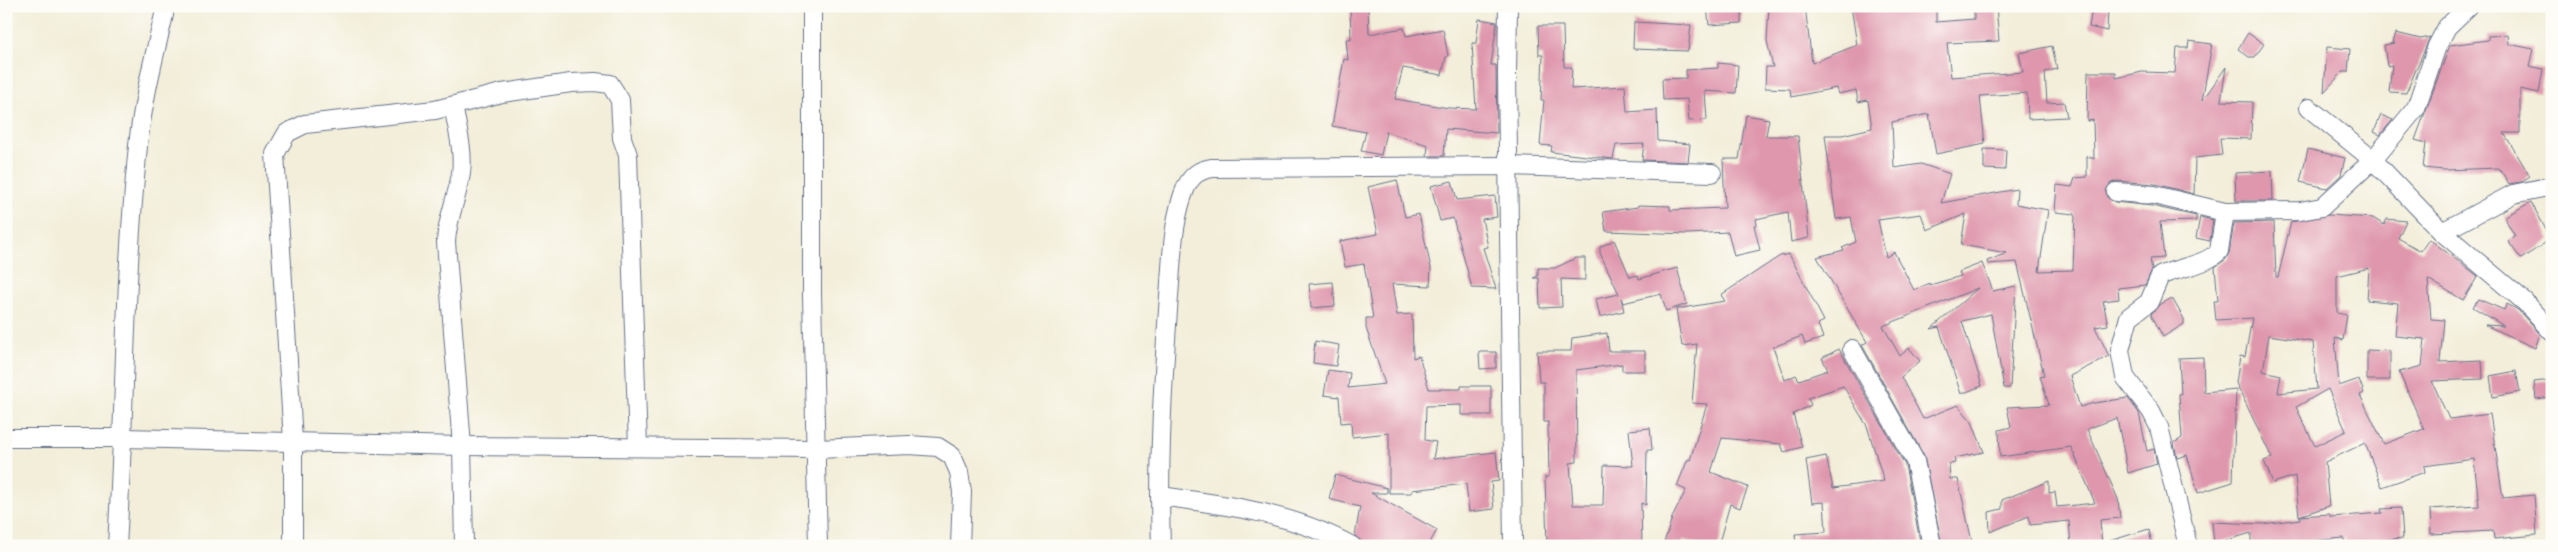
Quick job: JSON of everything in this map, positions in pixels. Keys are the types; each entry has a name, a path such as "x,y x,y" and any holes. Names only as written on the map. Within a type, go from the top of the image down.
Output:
{"street":[{"path":"812,6 812,295 818,546"},
{"path":"1508,6 1507,74 1510,166 1513,546"},
{"path":"2116,192 2154,195 2225,212 2300,211 2322,207 2373,160 2416,108 2437,46 2447,27 2467,7"},
{"path":"117,546 124,438 128,280 137,155 144,107 164,15"},
{"path":"293,546 293,441 275,154 287,133 305,124 453,106 502,93 571,83 604,82 610,84 620,100 622,138 628,155 638,447"},
{"path":"453,106 461,171 447,224 446,242 462,446 464,546"},
{"path":"2309,108 2373,160 2442,232 2525,302 2552,332"},
{"path":"1162,546 1160,496 1164,380 1173,253 1181,203 1187,186 1199,170 1212,168 1510,166 1712,172"},
{"path":"2442,232 2513,194 2552,186"},
{"path":"2188,546 2159,427 2151,411 2125,377 2120,350 2129,317 2149,302 2160,276 2175,268 2211,258 2219,251 2225,212"},
{"path":"1852,349 1915,461 1932,546"},
{"path":"6,438 124,438 462,446 817,449 909,445 938,447 952,456 959,472 962,492 960,546"},
{"path":"1160,496 1279,515 1321,530 1352,546"}],"building":[{"path":"1350,6 1368,6 1369,34 1404,28 1406,36 1443,29 1448,56 1446,57 1442,75 1403,68 1395,99 1449,108 1476,109 1472,43 1476,43 1479,19 1497,22 1491,65 1496,65 1497,133 1446,129 1444,156 1427,156 1428,145 1386,132 1381,155 1361,151 1366,132 1332,126 1344,59 1348,60 1346,39 1351,39"},
{"path":"1707,6 1742,6 1741,23 1709,25"},
{"path":"1769,6 1805,6 1812,63 1857,45 1851,6 1936,6 1936,22 1974,19 1974,6 1996,6 1999,41 1947,43 1951,77 2023,72 2019,53 2052,46 2057,69 2045,72 2047,103 2064,102 2067,117 2028,119 2027,93 1980,96 1985,144 1936,154 1929,114 1892,122 1894,168 1921,164 1950,174 1941,203 2017,189 2016,204 2048,210 2039,271 2073,270 2075,214 2055,212 2057,185 2072,187 2075,178 2087,177 2087,156 2094,159 2093,120 2087,121 2088,72 2116,72 2116,78 2142,72 2175,73 2177,48 2188,48 2189,41 2212,44 2202,101 2226,67 2221,101 2252,102 2251,139 2220,138 2222,155 2195,158 2194,194 2155,184 2117,181 2111,183 2106,191 2107,197 2115,202 2152,206 2196,216 2196,221 2160,222 2164,258 2150,259 2152,270 2145,285 2118,288 2119,299 2103,301 2108,325 2095,327 2109,356 2070,376 2080,407 2128,398 2139,413 2147,451 2154,449 2157,464 2128,473 2117,418 2087,429 2118,499 2120,518 2100,520 2102,546 2071,546 2069,521 2030,525 2029,516 1990,532 1989,512 2002,509 2002,500 2049,481 2049,493 2055,492 2057,507 2095,503 2071,447 2000,457 1999,430 2011,427 2007,407 2049,405 2040,376 2044,375 2017,262 1988,264 1987,261 2007,253 1961,245 1966,214 1927,230 1921,214 1878,220 1886,257 1894,252 1914,290 1930,283 1930,285 1961,276 1959,272 1982,263 1993,291 2016,286 2010,388 2004,388 1991,314 1962,321 1982,386 1961,394 1939,327 1931,329 1978,288 1883,326 1900,356 1909,348 1920,361 1901,377 1923,419 1958,405 1972,422 1984,452 1954,458 1955,463 1949,464 1950,479 1958,479 1973,546 1942,546 1924,456 1862,345 1867,342 1817,257 1844,250 1842,248 1856,242 1851,217 1836,219 1825,135 1842,135 1872,128 1868,100 1858,102 1856,90 1838,94 1836,88 1791,97 1790,89 1765,88 1766,67 1773,67 1767,41"},
{"path":"2092,8 2108,9 2107,31 2089,27"},
{"path":"1634,22 1691,25 1688,51 1633,49"},
{"path":"1538,26 1563,26 1564,67 1572,67 1571,89 1625,86 1627,112 1657,110 1658,141 1690,144 1688,162 1642,160 1644,144 1616,145 1613,159 1551,152 1552,146 1540,145 1544,100 1541,100 1543,55 1539,55"},
{"path":"2248,33 2264,44 2255,57 2249,57 2238,49"},
{"path":"2396,33 2421,39 2430,37 2406,93 2389,92 2392,65 2387,66 2384,45 2395,43 2393,42"},
{"path":"2508,35 2509,44 2533,49 2529,66 2543,69 2539,93 2520,89 2520,133 2504,133 2530,176 2521,182 2509,184 2499,168 2444,170 2423,168 2426,143 2415,140 2450,45 2488,40 2488,36"},
{"path":"2327,47 2350,49 2348,72 2343,72 2324,92"},
{"path":"1718,63 1738,65 1736,93 1705,91 1707,120 1689,121 1687,99 1663,100 1662,79 1686,78 1686,70 1718,68"},
{"path":"1746,115 1769,119 1766,136 1798,136 1809,238 1791,242 1788,212 1756,219 1757,225 1754,225 1760,250 1734,256 1728,232 1687,234 1606,231 1603,212 1638,207 1638,205 1670,206 1670,210 1725,208 1723,159 1739,159"},
{"path":"2381,115 2393,120 2380,135 2374,132"},
{"path":"1984,149 2006,150 2005,170 1984,169"},
{"path":"2308,149 2345,158 2341,175 2327,188 2300,182"},
{"path":"2272,171 2273,201 2236,201 2235,173"},
{"path":"1397,180 1405,217 1419,214 1431,268 1430,286 1392,284 1397,315 1412,314 1413,358 1419,356 1429,389 1461,389 1461,386 1491,386 1491,415 1461,415 1461,405 1426,406 1425,440 1436,442 1433,459 1496,452 1499,481 1491,482 1494,509 1469,512 1466,484 1412,490 1412,493 1389,493 1389,433 1352,437 1351,422 1341,423 1339,397 1324,395 1328,370 1350,373 1348,388 1385,384 1366,328 1366,318 1373,318 1364,264 1345,267 1340,241 1378,234 1368,187"},
{"path":"1452,181 1457,200 1495,196 1497,217 1482,219 1488,247 1483,248 1496,289 1472,288 1453,218 1440,221 1431,186"},
{"path":"2531,202 2551,239 2521,259 2508,241 2515,236 2504,217"},
{"path":"2329,215 2373,218 2384,225 2387,219 2406,221 2398,238 2421,251 2429,239 2478,276 2463,300 2428,279 2431,319 2444,320 2440,362 2482,360 2483,379 2432,381 2449,419 2490,414 2503,498 2534,495 2537,535 2494,539 2493,531 2431,534 2430,509 2479,506 2474,459 2424,466 2425,472 2382,487 2365,443 2325,462 2329,506 2299,516 2295,476 2273,483 2264,461 2272,458 2236,383 2240,356 2245,357 2252,318 2216,320 2214,301 2218,301 2215,267 2226,259 2229,253 2234,223 2274,222 2276,277 2278,277 2291,222","holes":["2369,268 2367,300 2398,303 2395,336 2425,339 2422,366 2399,372 2424,429 2384,444 2360,395 2364,393 2359,379 2339,386 2335,338 2343,340 2347,315 2337,313 2337,276","2269,335 2313,342 2317,389 2278,393 2281,375 2263,371","2328,389 2346,431 2315,446 2296,407"]},
{"path":"2200,217 2213,220 2210,241 2196,238"},
{"path":"1614,240 1630,277 1638,275 1639,279 1677,268 1687,304 1666,311 1661,294 1623,303 1621,298 1624,311 1600,317 1596,299 1619,294 1600,253 1600,247"},
{"path":"1789,254 1824,321 1818,324 1823,338 1805,344 1802,336 1773,347 1785,380 1796,375 1799,380 1828,370 1822,358 1839,349 1905,465 1921,546 1796,546 1795,534 1826,532 1824,502 1812,503 1806,460 1826,456 1833,488 1884,481 1867,426 1843,386 1808,398 1811,405 1793,414 1802,447 1784,452 1781,444 1722,438 1711,472 1748,487 1740,508 1730,504 1718,546 1704,546 1684,540 1682,546 1663,546 1672,518 1686,490 1677,486 1688,459 1690,460 1707,404 1692,403 1697,344 1682,346 1676,309 1725,301 1721,295 1780,256"},
{"path":"1576,258 1585,258 1585,280 1561,279 1562,307 1540,308 1539,278 1534,278 1538,276 1538,268 1555,268"},
{"path":"1333,282 1335,306 1311,308 1309,284"},
{"path":"2172,298 2184,319 2184,324 2163,337 2151,314 2159,305"},
{"path":"2478,299 2504,310 2507,304 2518,310 2540,334 2535,348 2485,325 2504,326 2473,307"},
{"path":"1607,333 1609,351 1645,351 1645,371 1622,371 1622,364 1576,370 1577,462 1570,463 1573,505 1603,505 1604,465 1633,466 1629,430 1650,428 1652,450 1647,450 1646,505 1641,503 1642,546 1547,546 1545,477 1549,477 1548,422 1544,422 1544,382 1539,382 1537,351 1571,351 1572,338"},
{"path":"1315,341 1339,345 1336,366 1313,363"},
{"path":"2367,350 2390,351 2390,380 2367,380"},
{"path":"1479,352 1496,352 1496,368 1480,369"},
{"path":"2203,357 2204,392 2236,389 2233,482 2198,493 2187,455 2177,458 2174,443 2182,438 2179,358"},
{"path":"2516,371 2520,392 2493,397 2490,376"},
{"path":"2552,380 2552,397 2536,399 2534,382"},
{"path":"1335,475 1387,488 1387,493 1371,493 1437,530 1428,546 1381,546 1362,542 1355,536 1360,507 1329,499"},
{"path":"2401,508 2403,538 2344,544 2344,538 2279,544 2251,544 2251,533 2214,544 2212,522 2263,524 2300,519 2300,516 2330,514 2330,517 2382,513 2381,509"},
{"path":"2149,529 2152,546 2106,546 2106,542"}]}
